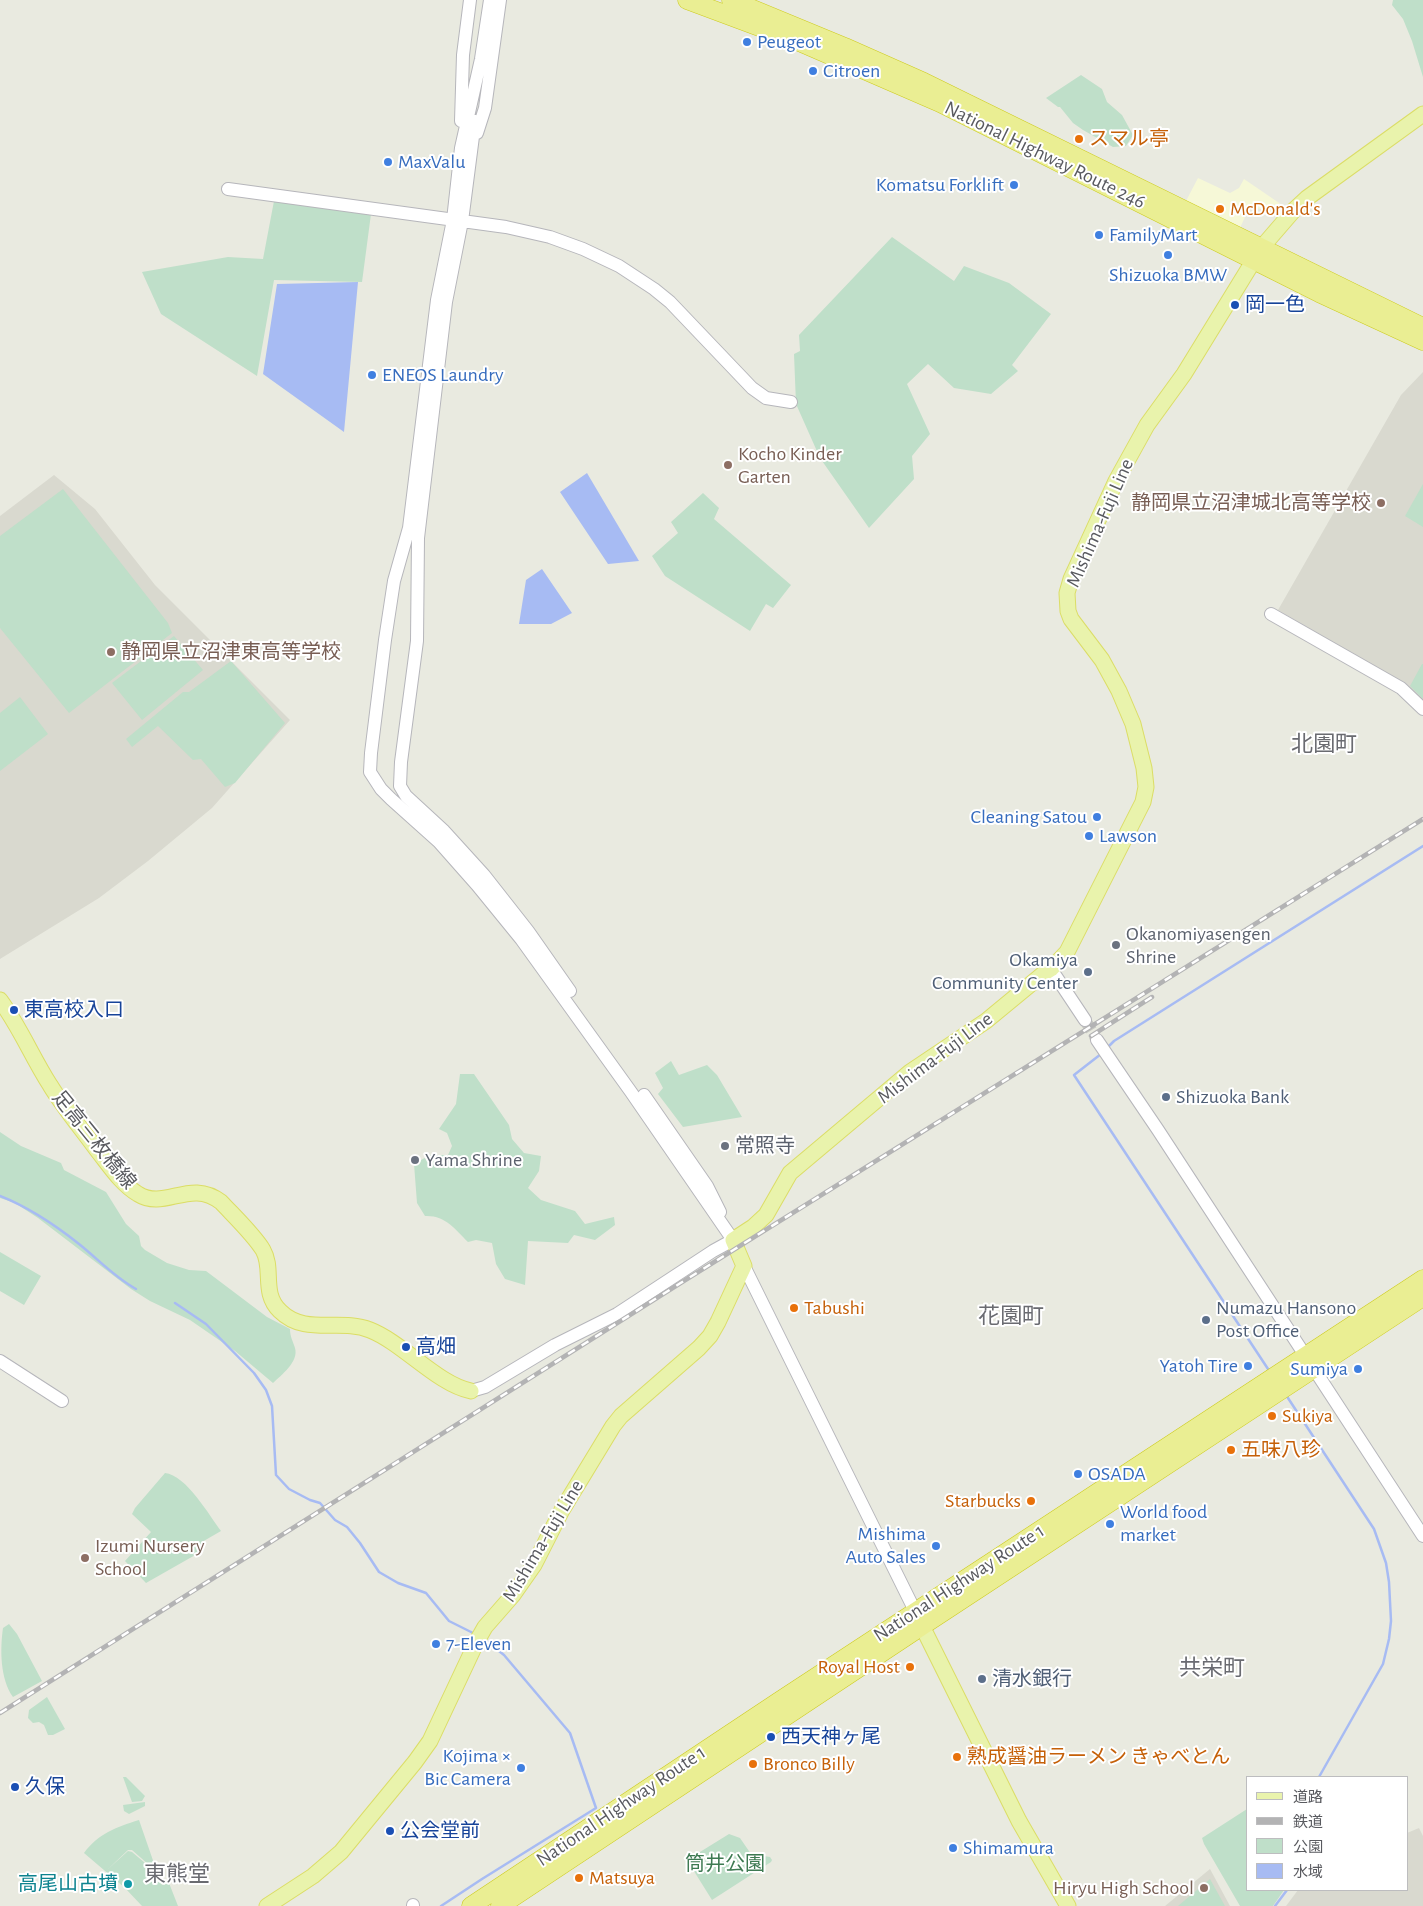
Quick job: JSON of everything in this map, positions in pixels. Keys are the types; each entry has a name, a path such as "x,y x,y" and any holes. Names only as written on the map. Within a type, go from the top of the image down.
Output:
{"highway":[{"name":"National Highway Route 246","path":"687,0 797,41 893,81 1259,254 1423,327"},
{"name":"National Highway Route 246","path":"730,0 924,82 1259,254 1423,341"},
{"name":"National Highway Route 1","path":"471,1906 919,1619 1310,1362 1423,1279"},
{"name":"National Highway Route 1","path":"1310,1362 1423,1297"},
{"name":"National Highway Route 1","path":"500,1906 919,1619"}],"main road":[{"name":"Mishima-Fuji Line","path":"733,1240 753,1227 766,1215 790,1173 910,1072 986,1021 1051,969 1066,952 1143,802 1146,787 1144,768 1133,724 1119,691 1102,660 1071,620 1068,611 1067,592 1070,579 1116,481 1147,425 1184,374 1259,254 1294,210 1307,198 1423,114"},
{"name":"足高三枚橋線","path":"0,1000 16,1022 50,1086 110,1166 132,1190 139,1195 154,1200 199,1192 216,1197 264,1251 268,1285 273,1302 286,1316 294,1322 308,1325 345,1325 371,1330 453,1384 471,1390"},
{"path":"733,1240 744,1266"},
{"name":"Mishima-Fuji Line","path":"267,1906 313,1876 331,1861 365,1824 415,1762 430,1741 476,1641 485,1627 513,1595 534,1565 562,1510 613,1426 621,1416 699,1348 710,1336 744,1266"},
{"path":"919,1619 1019,1821 1068,1906"}],"street":[{"path":"470,0 463,55 465,150 471,162 437,300 408,528 394,581 385,640 370,772 381,789 439,842 521,939 632,1092 733,1240"},
{"path":"465,150 478,102 481,59 490,0"},
{"path":"465,150 485,108 500,0"},
{"path":"228,189 506,227 550,237 583,249 619,266 670,302 752,388 766,398 791,402"},
{"path":"406,796 400,786 399,778 417,641 418,538 446,302 458,221"},
{"path":"1271,614 1400,688 1423,709"},
{"path":"370,772 406,796 461,849 523,925 707,1186 733,1240"},
{"path":"1051,969 1084,1020"},
{"path":"1097,1040 1158,1130 1423,1536"},
{"path":"471,1390 485,1387 555,1345 617,1314 733,1240"},
{"path":"744,1266 919,1619"},
{"path":"0,1361 62,1401"}],"shaded area":[{"path":"1198,178 1230,193 1239,188 1244,179 1285,207 1273,217 1264,210 1250,206 1240,228 1186,201"},
{"name":"静岡県立沼津城北高等学校","path":"1423,372 1423,702 1404,685 1278,610 1401,395"},
{"name":"静岡県立沼津東高等学校","path":"54,475 95,509 155,585 290,720 212,808 148,861 99,898 0,959 0,516"},
{"path":"1419,1828 1423,1836 1423,1906 1286,1906 1297,1891 1408,1891 1408,1833"},
{"name":"Hiryu High School","path":"1210,1869 1230,1906 1165,1906"}],"green space":[{"path":"1393,0 1423,0 1423,77 1412,41 1403,19 1392,5"},
{"path":"1081,75 1102,89 1107,102 1122,115 1133,135 1126,146 1113,147 1083,130 1073,123 1060,107 1046,98"},
{"path":"274,201 371,214 362,282 274,280 257,376 161,314 142,272 228,257 263,259"},
{"path":"892,237 954,281 964,266 1009,283 1051,314 1012,365 1018,371 991,394 954,388 928,364 907,384 930,434 912,456 914,479 869,528 820,458 796,404 794,354 800,351 799,335"},
{"path":"1423,484 1423,527 1405,516"},
{"path":"63,489 168,623 172,633 69,713 0,628 0,536"},
{"path":"703,493 719,508 714,519 791,585 773,608 766,604 750,631 665,576 652,556 678,533 671,522"},
{"path":"174,636 203,670 142,720 112,683"},
{"path":"231,661 285,723 235,783 225,787 201,759 193,760 158,726 132,747 126,739 183,692 189,692"},
{"path":"1423,664 1423,699 1410,686"},
{"path":"20,697 48,734 0,771 0,713"},
{"path":"671,1061 679,1075 707,1065 717,1075 742,1117 683,1127 658,1094 663,1088 655,1073"},
{"path":"460,1074 474,1074 509,1125 512,1139 524,1153 541,1156 539,1171 528,1188 541,1200 575,1211 585,1224 614,1217 615,1225 595,1240 574,1235 568,1243 528,1241 525,1285 505,1279 496,1264 492,1243 476,1240 468,1242 444,1220 425,1216 417,1203 414,1164 430,1155 448,1155 452,1146 447,1133 439,1129 456,1104"},
{"path":"0,1132 21,1146 61,1163 64,1170 106,1192 126,1224 139,1236 141,1246 145,1250 167,1263 189,1270 206,1271 267,1317 290,1329 296,1353 288,1368 273,1383 235,1351 190,1320 150,1301 131,1289 38,1218 15,1203 0,1198"},
{"path":"0,1252 41,1276 24,1305 0,1291"},
{"path":"165,1473 173,1475 189,1488 221,1531 202,1542 204,1550 146,1583 125,1561 151,1532 132,1514"},
{"path":"9,1624 17,1634 42,1681 13,1697 3,1673 1,1654 3,1628"},
{"path":"47,1697 65,1729 53,1735 48,1735 44,1725 39,1722 33,1723 28,1718 29,1710"},
{"path":"123,1777 126,1777 145,1796 142,1801 132,1802"},
{"path":"145,1802 145,1806 129,1814 124,1811 123,1805"},
{"path":"1246,1810 1246,1891 1283,1891 1273,1906 1240,1906 1202,1838"},
{"path":"139,1820 157,1872 132,1850 128,1850 107,1870 128,1851 132,1852 157,1873 157,1879 159,1879 162,1885 169,1883 178,1906 142,1906 125,1888 84,1853 101,1836 123,1825"},
{"name":"筒井公園","path":"729,1834 740,1838 751,1854 770,1857 772,1860 712,1900 687,1860"},
{"path":"1210,1879 1225,1906 1178,1906"}],"water":[{"path":"358,282 344,432 263,374 277,284"},
{"path":"587,473 639,561 608,564 560,492"},
{"path":"542,569 572,613 551,624 519,624 526,580"}],"waterway":[{"path":"1106,1049 1114,1041 1423,846"},
{"path":"1101,1054 1074,1075 1270,1372"},
{"path":"0,1196 21,1205 51,1223 120,1279 136,1289"},
{"path":"175,1303 206,1324 254,1373 266,1390 272,1406 276,1475 289,1489 320,1503 335,1520 347,1527 379,1572 398,1583 426,1593 449,1621 475,1634"},
{"path":"1286,1395 1374,1529 1386,1563 1389,1582 1391,1621 1383,1664 1320,1776"},
{"path":"441,1906 596,1808 570,1733 504,1655 485,1640"},
{"path":"1275,1906 1286,1891"}],"tunnel":[{"path":"1085,1020 1097,1040"}],"railway":[{"path":"0,1713 679,1284 1423,819"},
{"path":"1091,1036 1152,997"}],"place":[{"name":"Peugeot","path":"747,42"},
{"name":"Citroen","path":"813,71"},
{"name":"スマル亭","path":"1079,139"},
{"name":"MaxValu","path":"388,162"},
{"name":"Komatsu Forklift","path":"1014,185"},
{"name":"McDonald's","path":"1220,209"},
{"name":"FamilyMart","path":"1099,235"},
{"name":"Shizuoka BMW","path":"1168,255"},
{"name":"岡一色","path":"1235,305"},
{"name":"ENEOS Laundry","path":"372,375"},
{"name":"Kocho Kinder Garten","path":"728,465"},
{"name":"静岡県立沼津城北高等学校","path":"1381,503"},
{"name":"静岡県立沼津東高等学校","path":"111,652"},
{"name":"Cleaning Satou","path":"1097,817"},
{"name":"Lawson","path":"1089,836"},
{"name":"Okanomiyasengen Shrine","path":"1116,945"},
{"name":"Okamiya Community Center","path":"1088,972"},
{"name":"東高校入口","path":"14,1010"},
{"name":"Shizuoka Bank","path":"1166,1097"},
{"name":"常照寺","path":"725,1146"},
{"name":"Yama Shrine","path":"415,1160"},
{"name":"Tabushi","path":"794,1308"},
{"name":"Numazu Hansono Post Office","path":"1206,1320"},
{"name":"高畑","path":"406,1347"},
{"name":"Yatoh Tire","path":"1248,1366"},
{"name":"Sumiya","path":"1358,1369"},
{"name":"Sukiya","path":"1272,1416"},
{"name":"五味八珍","path":"1231,1450"},
{"name":"OSADA","path":"1078,1474"},
{"name":"Starbucks","path":"1031,1501"},
{"name":"World food market","path":"1110,1524"},
{"name":"Mishima Auto Sales","path":"936,1546"},
{"name":"Izumi Nursery School","path":"85,1558"},
{"name":"7-Eleven","path":"436,1644"},
{"name":"Royal Host","path":"910,1667"},
{"name":"清水銀行","path":"982,1679"},
{"name":"西天神ヶ尾","path":"771,1737"},
{"name":"熟成醤油ラーメン きゃべとん","path":"957,1757"},
{"name":"Bronco Billy","path":"753,1764"},
{"name":"Kojima × Bic Camera","path":"521,1768"},
{"name":"久保","path":"15,1787"},
{"name":"公会堂前","path":"390,1831"},
{"name":"Shimamura","path":"953,1848"},
{"name":"Matsuya","path":"579,1878"},
{"name":"高尾山古墳","path":"128,1884"},
{"name":"Hiryu High School","path":"1204,1888"}],"district":[{"name":"北園町","path":"1324,744"},
{"name":"花園町","path":"1011,1316"},
{"name":"共栄町","path":"1212,1668"},
{"name":"東熊堂","path":"177,1874"}]}
